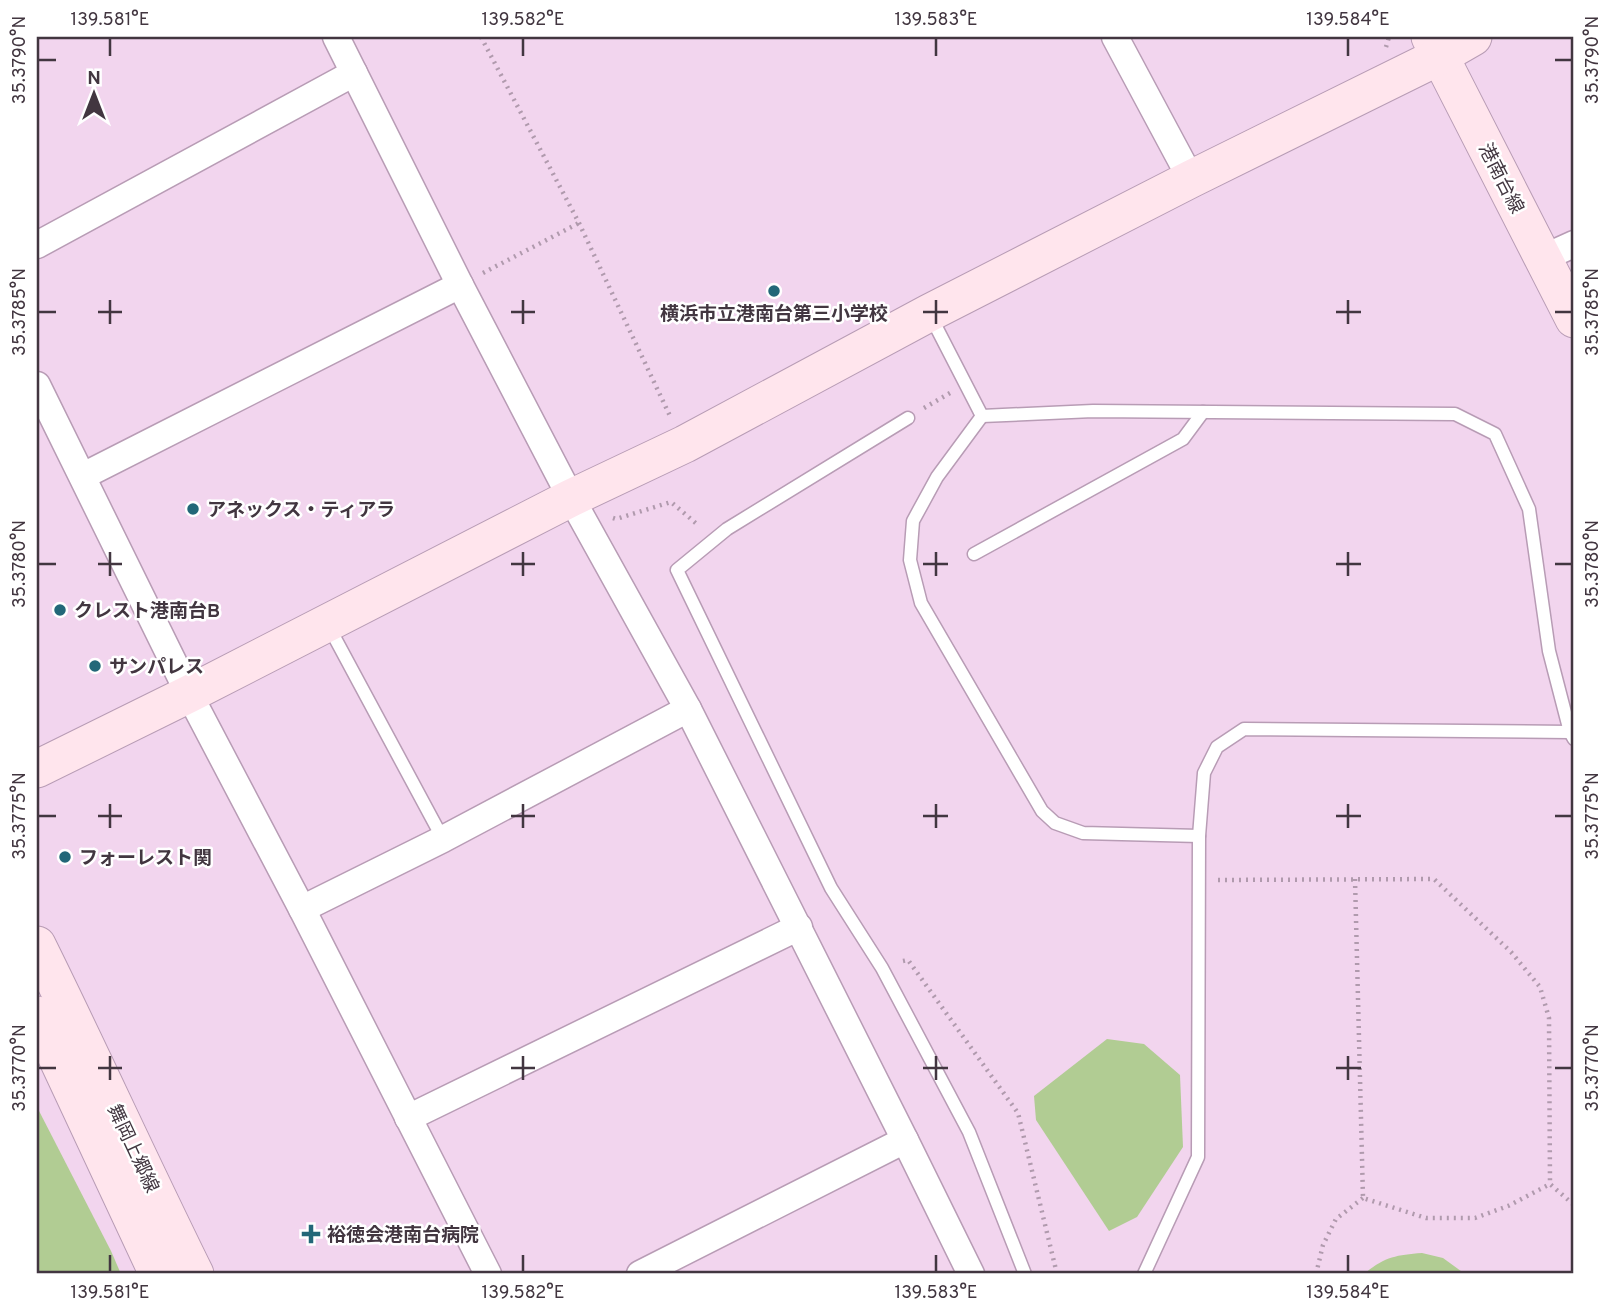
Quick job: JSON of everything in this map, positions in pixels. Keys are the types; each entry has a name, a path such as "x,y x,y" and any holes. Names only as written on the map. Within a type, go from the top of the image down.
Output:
{"street":[{"path":"336,37 460,285 571,498 688,709 971,1274"},
{"path":"1115,37 1191,179"},
{"path":"37,769 571,498 685,444 929,313 1191,179 1435,47 1473,37"},
{"name":"港南台線","path":"1435,47 1559,251 1574,319"},
{"path":"37,245 354,73"},
{"path":"83,476 460,285"},
{"path":"37,385 189,694 488,1274"},
{"path":"302,909 443,839 688,709"},
{"path":"408,1118 799,927"},
{"name":"舞岡上郷線","path":"37,945 195,1274"},
{"name":"舞岡上郷線","path":"37,1015 158,1274"},
{"path":"640,1274 905,1140"}],"lane":[{"path":"929,313 982,416"},
{"path":"982,416 1093,411 1455,414 1495,433 1529,509 1549,651 1572,736 1244,729 1217,747 1204,773 1199,836 1198,1157 1144,1274"},
{"path":"974,554 1183,439 1203,412"},
{"path":"982,416 937,477 912,521 910,560 921,603 1042,811 1055,823 1083,833 1199,836"},
{"path":"908,418 727,529 677,570 831,888 881,968 970,1132 1025,1274"},
{"path":"327,624 443,839"}],"path":[{"path":"481,37 579,223 685,444"},
{"path":"460,285 579,223"},
{"path":"908,418 966,384"},
{"path":"608,514 616,519 671,502 715,539"},
{"path":"1355,879 1363,1198"},
{"path":"1199,880 1433,879 1511,952 1540,987 1549,1018 1550,1184 1574,1205"},
{"path":"881,968 908,960 1018,1113 1057,1274"},
{"path":"1363,1198 1426,1218 1475,1218 1508,1206 1550,1184"},
{"path":"1316,1274 1323,1245 1336,1219 1363,1198"}],"green space":[{"path":"1107,1039 1144,1044 1180,1075 1183,1147 1137,1217 1109,1231 1036,1120 1034,1096"},
{"path":"37,1107 111,1251 121,1274 37,1274"},
{"path":"1422,1253 1443,1258 1465,1274 1364,1274 1391,1258"}],"place":[{"name":"横浜市立港南台第三小学校","path":"774,291"},
{"name":"アネックス・ティアラ","path":"193,509"},
{"name":"クレスト港南台B","path":"60,610"},
{"name":"サンパレス","path":"95,666"},
{"name":"フォーレスト関","path":"65,857"},
{"name":"裕徳会港南台病院","path":"311,1234"}]}
